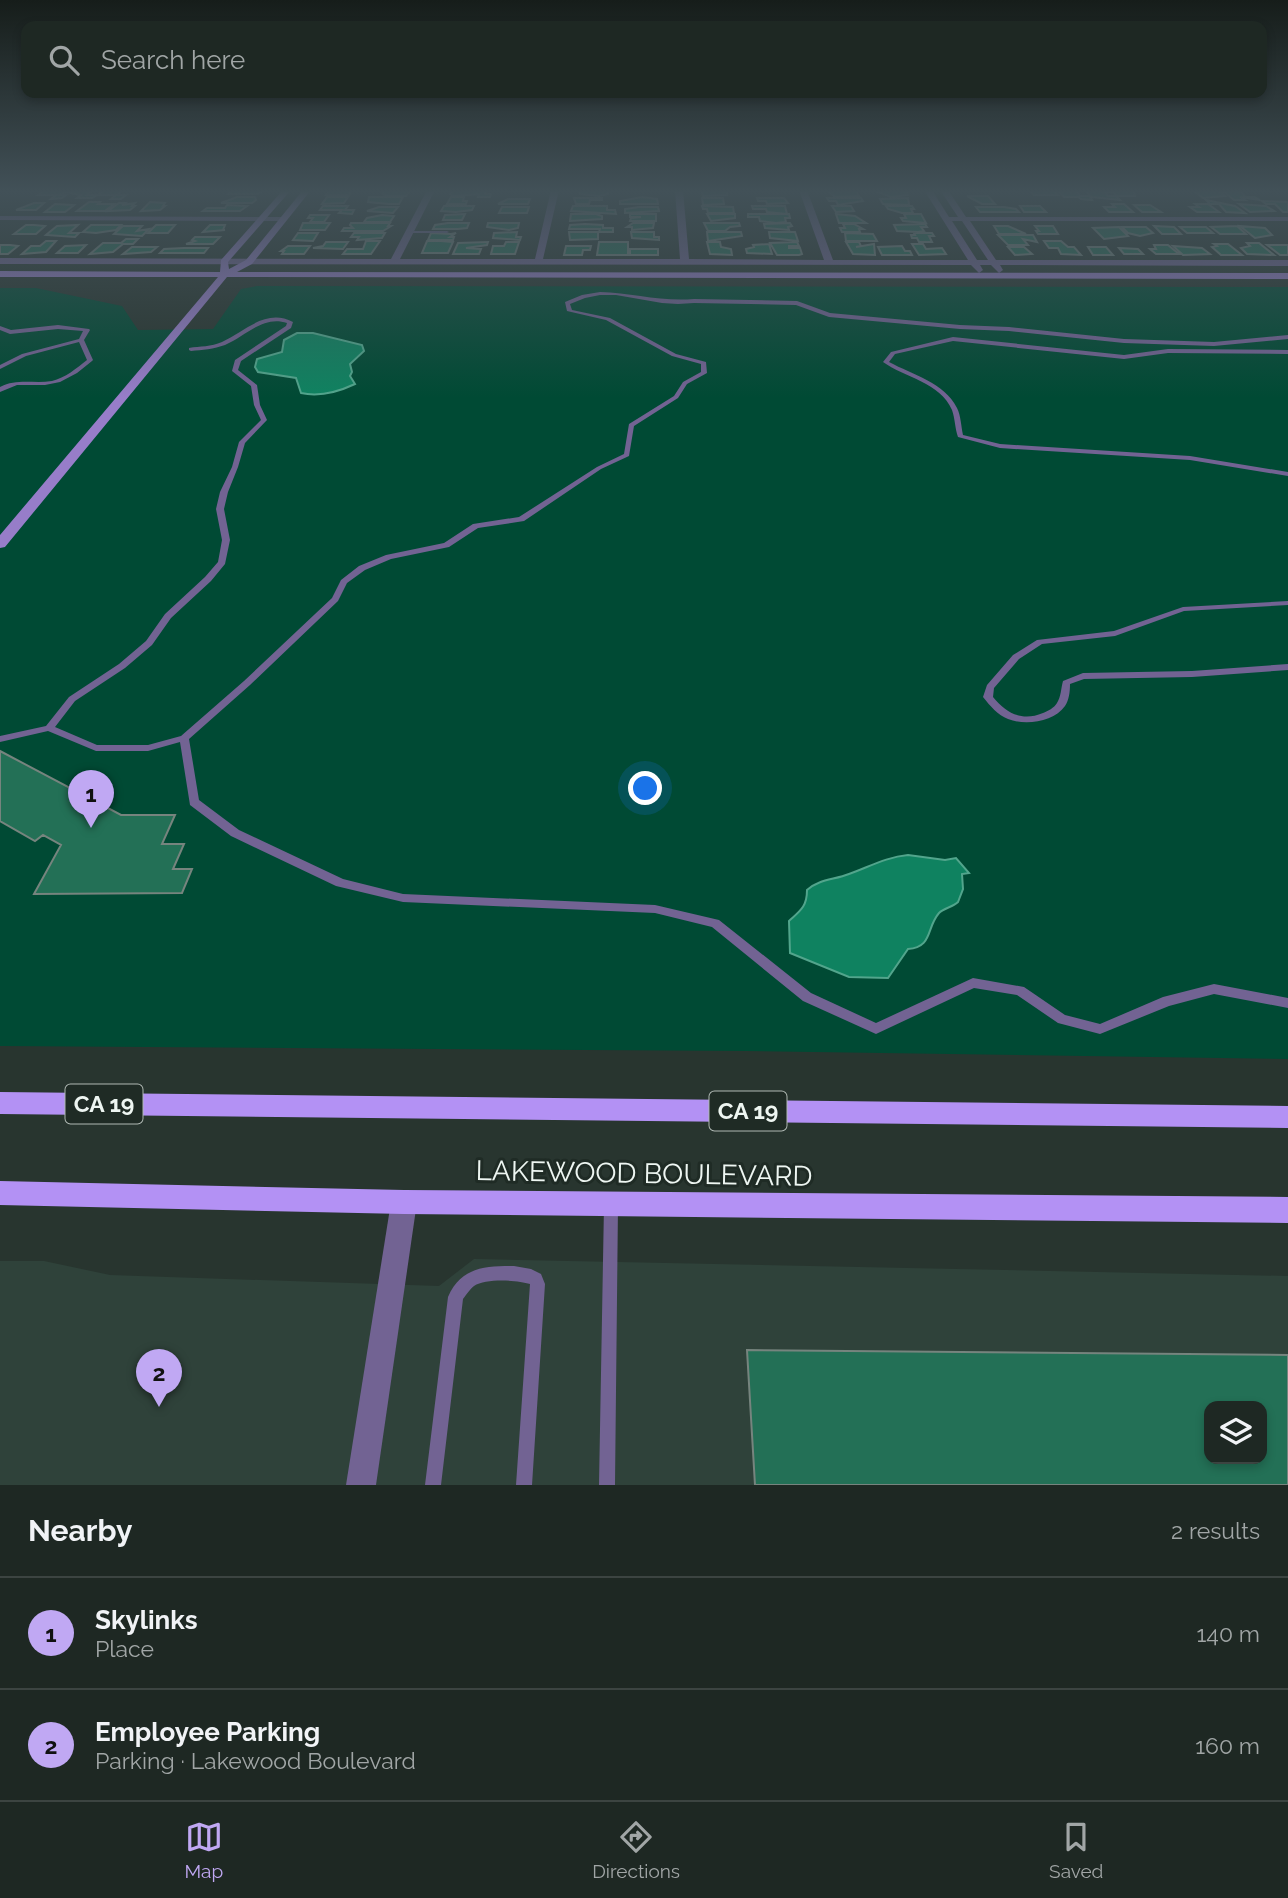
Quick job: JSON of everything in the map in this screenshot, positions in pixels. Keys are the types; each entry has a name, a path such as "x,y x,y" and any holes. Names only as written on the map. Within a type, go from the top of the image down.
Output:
{"main road":[{"path":"0,544 231,259"},
{"path":"0,274 225,268 1288,276"},
{"name":"CA 19","path":"0,1103 1288,1117"},
{"name":"LAKEWOOD BOULEVARD","path":"0,1193 404,1202 1288,1210"}],"street":[{"path":"972,259 983,275"},
{"path":"992,259 1003,275"},
{"path":"0,261 225,268 249,261 1288,263"},
{"path":"361,1485 404,1202"}],"lane":[{"path":"0,739 49,728 96,748 148,748 184,738 257,673 335,598 344,582 362,568 389,557 446,545 476,526 522,519 599,468 627,455 631,425 676,397 685,383 704,373 704,363 674,355 608,319 570,311 567,303 582,295 611,293 682,303 797,303 829,315 960,327 1009,328 1124,341 1214,344 1288,337"},
{"path":"49,728 72,699 122,666 149,643 169,615 208,579 222,562 226,540 220,509 224,492 242,443 264,420 257,405 254,385 235,371 238,360 289,327 290,322 271,319 257,323 224,343 191,349"},
{"path":"0,328 10,332 58,327 88,330 81,340 24,355 0,367"},
{"path":"1288,352 1168,351 1124,357 953,339 893,354 886,362 907,375 935,385 954,408 960,436 1000,446 1190,458 1288,474"},
{"path":"0,390 23,381 46,383 71,376 90,360 81,340"},
{"path":"1288,603 1183,609 1115,633 1040,642 1016,657 990,687 988,697 998,711 1013,719 1031,720 1053,713 1062,704 1066,683 1083,676 1192,674 1288,667"},
{"path":"184,738 194,802 235,833 340,883 403,898 655,909 715,923 807,997 876,1029 973,983 1020,991 1062,1019 1100,1029 1167,1001 1214,989 1288,1003"},
{"path":"607,1485 611,1204"},
{"path":"433,1485 456,1297 472,1278 482,1275 527,1274 532,1275 538,1284 524,1485"}],"shaded area":[{"path":"257,286 1288,287 1288,1059 746,1051 0,1046 0,288 36,288 122,306 138,330 213,329 241,289"},
{"path":"297,333 313,333 362,345 364,351 350,364 350,376 355,384 328,393 308,394 301,393 296,378 258,372 255,367 257,359 282,352 284,340"},
{"path":"908,855 945,860 956,858 969,873 962,874 963,889 958,902 939,913 922,945 908,949 888,978 849,977 790,953 789,921 804,905 807,890 885,860"},
{"path":"474,1259 1288,1276 1288,1485 0,1485 0,1261 44,1261 110,1275 439,1286"}],"building":[{"path":"0,751 121,815 175,815 162,844 184,844 173,869 192,869 182,893 34,894 61,845 43,835 35,841 0,821"},
{"path":"747,1350 1288,1355 1288,1485 755,1485"}],"place":[{"name":"Skylinks","path":"91,828"},
{"name":"Employee Parking","path":"159,1407"}]}
